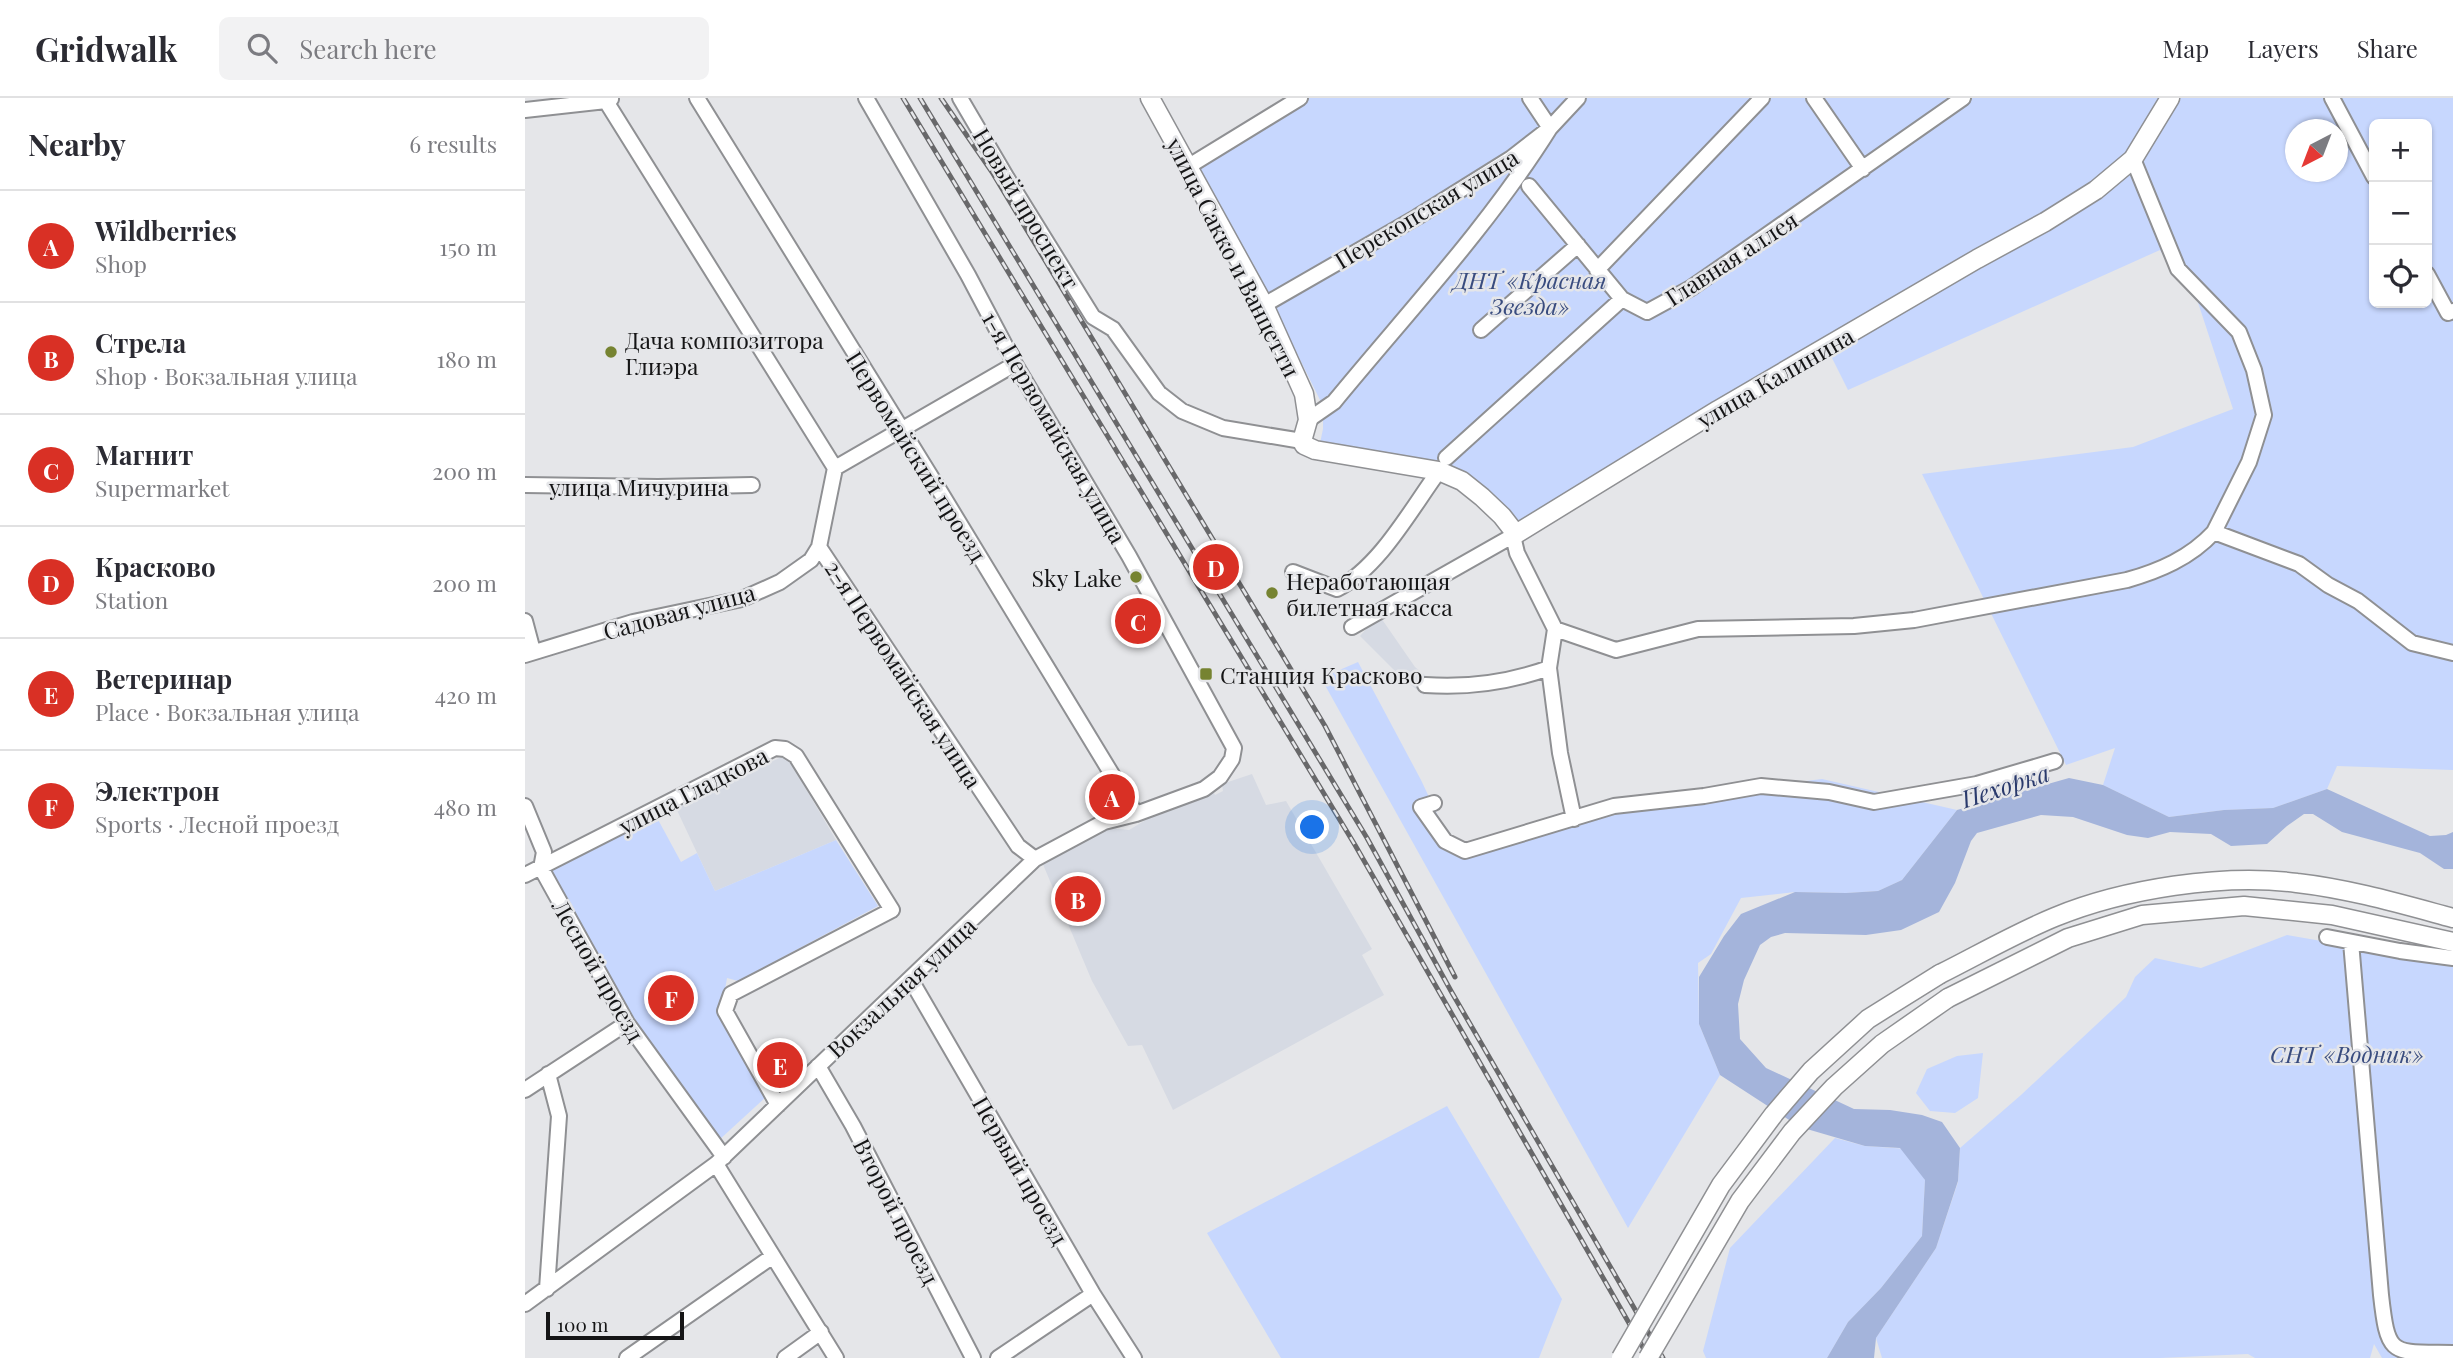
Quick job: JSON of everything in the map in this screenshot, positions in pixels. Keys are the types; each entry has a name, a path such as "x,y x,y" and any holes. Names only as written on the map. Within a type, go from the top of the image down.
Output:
{"main road":[{"name":"улица Сакко и Ванцетти","path":"1150,98 1263,304 1304,394 1308,420"},
{"name":"улица Калинина","path":"1516,534 1718,410 2096,190 2133,159 2170,98"},
{"path":"1308,420 1302,441 1304,445 1315,450 1442,464 1502,516 1516,534"},
{"path":"1622,1358 1721,1185 1774,1114 1811,1071 1868,1019 1940,974 2056,917 2134,893 2222,881 2295,882 2376,897 2453,918"},
{"path":"1648,1358 1740,1201 1792,1132 1834,1087 1882,1044 1948,998 2068,938 2142,915 2244,906 2332,915 2453,942"}],"street":[{"name":"Первомайский проезд","path":"697,98 1136,814"},
{"name":"1-я Первомайская улица","path":"866,98 962,263 1015,364 1129,556 1234,748 1232,759"},
{"name":"Новый проспект","path":"960,98 1093,317 1113,329 1159,393 1182,411 1223,428 1302,441"},
{"path":"1189,166 1300,98"},
{"path":"1308,420 1334,402 1492,214 1520,175 1549,128 1531,98"},
{"name":"Перекопская улица","path":"1263,304 1417,217 1510,159 1549,128 1578,98"},
{"path":"1597,270 1762,98"},
{"path":"1814,98 1863,169"},
{"name":"Главная аллея","path":"1622,299 1647,312 1691,288 1963,98"},
{"path":"2332,98 2369,168"},
{"path":"525,110 608,99 835,468 1015,364"},
{"path":"1555,629 1616,650 1698,629 1854,626 1914,620 2127,580 2155,572 2185,557 2214,532 2249,462 2264,415 2254,370 2239,332 2178,269 2133,159"},
{"path":"1293,572 1337,589 1345,585 1375,559 1442,464 1622,299 1529,186"},
{"path":"1481,330 1578,245"},
{"path":"2432,283 2448,313 2453,311"},
{"name":"2-я Первомайская улица","path":"835,468 820,547 1018,846 1035,859"},
{"name":"улица Мичурина","path":"525,485 752,485"},
{"path":"2214,532 2299,564 2328,585 2358,601 2412,643 2453,653"},
{"path":"1516,534 1514,540 1517,553 1555,629 1549,668 1560,753 1574,819"},
{"name":"улица Калинина","path":"1352,627 1516,534"},
{"name":"Садовая улица","path":"529,653 633,622 742,599 781,583 811,560 820,547"},
{"path":"525,621 529,653"},
{"path":"1425,685 1444,687 1503,680 1549,668"},
{"name":"улица Гладкова","path":"525,875 775,748 785,749 796,755 892,910 731,994 725,1012 778,1105"},
{"name":"Вокзальная улица","path":"525,1304 720,1160 1035,859 1104,822 1136,814 1204,789 1220,777 1232,759"},
{"path":"1434,803 1421,807 1445,841 1465,851 1614,806 1705,796 1761,786 1817,790 1874,802 1977,784 2055,761"},
{"name":"Лесной проезд","path":"525,806 544,852 541,868 627,1023 720,1160 773,1256 837,1358"},
{"path":"1018,846 1018,876"},
{"path":"2327,937 2453,958"},
{"path":"2351,943 2386,1336 2393,1348 2402,1352 2453,1353"},
{"name":"Первый проезд","path":"911,980 1093,1294 1134,1358"},
{"path":"525,1090 627,1023"},
{"name":"Второй проезд","path":"818,1066 853,1126 973,1358"},
{"path":"547,1289 559,1116 548,1074"},
{"path":"627,1358 773,1256"},
{"path":"998,1358 1093,1294"},
{"path":"785,1358 821,1332"}],"shaded area":[{"path":"1379,615 1415,667 1427,677 1424,695 1403,679 1360,636"},
{"path":"786,755 836,840 715,891 675,806"},
{"path":"1252,774 1266,805 1286,801 1372,949 1362,955 1384,995 1173,1110 1142,1045 1128,1046 1092,981 1042,862 1100,827 1129,830 1169,806 1212,789 1215,795 1223,791 1222,784"},
{"path":"2069,778 2103,785 2169,817 2224,810 2273,808 2327,789 2430,836 2453,832 2453,869 2444,869 2420,853 2342,832 2313,814 2304,814 2267,844 2231,846 2211,834 2170,832 2148,838 2127,835 2073,817 2041,815 1977,833 1939,912 1901,930 1866,935 1785,933 1771,937 1760,945 1744,980 1738,1004 1740,1039 1766,1068 1854,1109 1890,1110 1922,1115 1942,1122 1960,1148 1958,1181 1936,1248 1876,1338 1874,1358 1827,1358 1848,1322 1881,1288 1922,1236 1925,1180 1900,1148 1865,1146 1800,1127 1720,1075 1699,1024 1699,977 1741,914 1795,892 1878,891 1902,880 1957,810"}],"green space":[{"name":"ДНТ «Красная Звезда»","path":"1308,98 2453,98 2453,770 2337,766 2327,789 2273,808 2224,810 2169,817 2103,785 2115,748 2066,765 1922,474 2133,447 2233,409 2185,263 2172,271 2160,250 1848,390 1828,350 1982,246 1517,526 1465,476 1320,443 1323,406 1274,307 1196,169"},
{"path":"1358,662 1445,831 1467,850 1567,828 1683,796 1822,779 1957,810 1902,880 1878,891 1795,892 1741,898 1711,954 1698,963 1699,1024 1720,1075 1628,1228 1321,678"},
{"path":"655,814 681,862 697,853 715,891 836,840 878,906 738,981 727,978 720,1019 767,1096 718,1141 630,1018 548,868"},
{"name":"СНТ «Водник»","path":"2287,935 2453,964 2453,1358 2382,1358 2374,1344 2370,1358 2255,1358 2248,1354 2160,1358 1882,1358 1876,1338 1936,1248 1958,1182 1960,1148 2126,997 2135,977 2155,958 2201,968"},
{"path":"1983,1053 1978,1098 1955,1113 1930,1111 1916,1093 1927,1069 1957,1056"},
{"path":"1447,1106 1562,1299 1539,1358 1281,1358 1207,1233"},
{"path":"1835,1138 1865,1146 1908,1149 1925,1180 1922,1236 1881,1288 1848,1322 1827,1358 1706,1358 1703,1351 1730,1248"}],"railway":[{"path":"903,98 1355,845 1649,1358"},
{"path":"920,98 1367,838 1451,991 1663,1358"},
{"path":"941,98 992,172 1325,726 1455,977"}],"place":[{"name":"Дача композитора Глиэра","path":"611,352"},
{"name":"Красково","path":"1216,567"},
{"name":"Sky Lake","path":"1136,577"},
{"name":"Неработающая билетная касса","path":"1272,593"},
{"name":"Магнит","path":"1138,621"},
{"name":"Станция Красково","path":"1206,674"},
{"name":"Wildberries","path":"1112,797"},
{"name":"Стрела","path":"1078,899"},
{"name":"Электрон","path":"671,998"},
{"name":"Ветеринар","path":"780,1065"}],"water label":[{"name":"Пехорка","path":"2005,785"}]}
